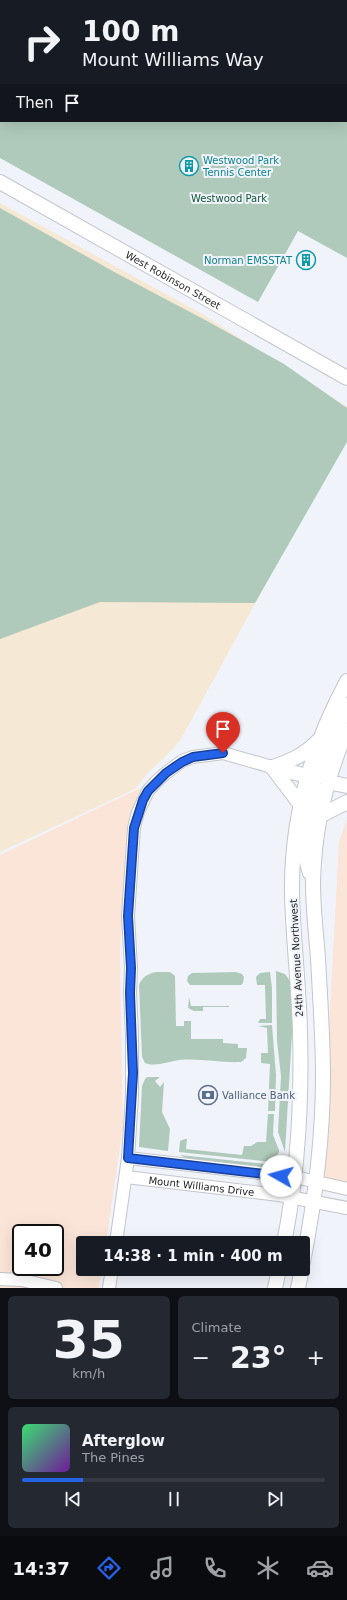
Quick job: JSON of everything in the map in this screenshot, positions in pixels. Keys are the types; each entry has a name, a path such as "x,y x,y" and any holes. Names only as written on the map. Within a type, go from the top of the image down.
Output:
{"main road":[{"name":"West Robinson Street","path":"0,182 347,378"},
{"name":"24th Avenue Northwest","path":"285,1236 293,1197 300,1125 301,1067 292,891 293,859 300,804 307,776 319,739 347,681"},
{"path":"347,705 323,760 322,772 328,782 347,786"},
{"name":"24th Avenue Northwest","path":"308,1236 314,1201 320,1148 323,1077 314,885 315,854 320,816 328,782 344,736"},
{"path":"344,736 347,759"},
{"path":"272,767 298,758 319,739"},
{"path":"272,767 307,776 313,781 314,789 304,852 314,885"},
{"path":"272,767 300,804"},
{"path":"320,816 347,802"},
{"path":"275,1288 278,1276"},
{"path":"298,1288 301,1276"}],"street":[{"path":"117,1236 128,1158 133,1073 130,993 131,968 128,916 134,828 138,812 148,791 166,773 182,762 193,757 223,753 272,767"},
{"name":"Mount Williams Drive","path":"128,1158 295,1177 347,1188"},
{"name":"Mount Williams Drive","path":"126,1177 293,1197 347,1208"},
{"path":"109,1288 111,1276"},
{"path":"0,1279 22,1280 56,1288"}],"shaded area":[{"path":"0,203 204,315 347,407 347,436 181,739 174,748 147,774 135,789 0,852"},
{"path":"138,789 142,790 131,817 124,876 120,953 123,1127 107,1236 76,1236 76,1276 101,1276 99,1288 0,1288 0,855"},
{"path":"347,819 347,1183 321,1177 339,841"}],"green space":[{"name":"Westwood Park","path":"0,122 347,122 347,258 298,231 258,302 0,158"},
{"path":"0,208 284,364 347,408 347,442 255,603 100,602 0,639"},
{"path":"276,971 285,974 290,981 293,1016 285,1152 278,1132 281,1076 277,1041"},
{"path":"156,972 170,972 175,976 176,1026 184,1026 184,1021 191,1021 191,1039 223,1039 223,1043 238,1044 238,1048 247,1048 246,1058 241,1062 179,1060 157,1064 145,1063 142,1057 139,985 145,976"},
{"path":"236,972 242,974 244,977 241,985 190,985 187,981 188,976 192,973"},
{"path":"270,972 272,988 272,1023 258,1023 260,1019 266,1019 265,985 257,985 256,977 260,973"},
{"path":"189,997 191,1006 229,1007 203,1007 203,1011 194,1011 188,1008"},
{"path":"272,1025 276,1075 275,1111 268,1111 270,1064 261,1063 261,1053 268,1053 267,1028 258,1026"},
{"path":"147,1077 160,1077 155,1081 160,1087 164,1082 162,1112 170,1129 168,1151 139,1147 142,1086"},
{"path":"268,1114 274,1114 273,1135 279,1150 273,1162 179,1152 180,1141 187,1139 186,1149 242,1155 244,1146 251,1146 257,1142 266,1142"},
{"path":"180,1155 274,1165 255,1167 231,1165 186,1158"}],"place":[{"name":"Westwood Park Tennis Center","path":"189,166"},
{"name":"Norman EMSSTAT","path":"306,260"},
{"name":"Valliance Bank","path":"208,1095"}],"route":[{"path":"223,753 193,757 182,762 166,773 148,791 138,812 134,828 128,916 131,968 130,993 133,1073 128,1158 281,1176"}]}
